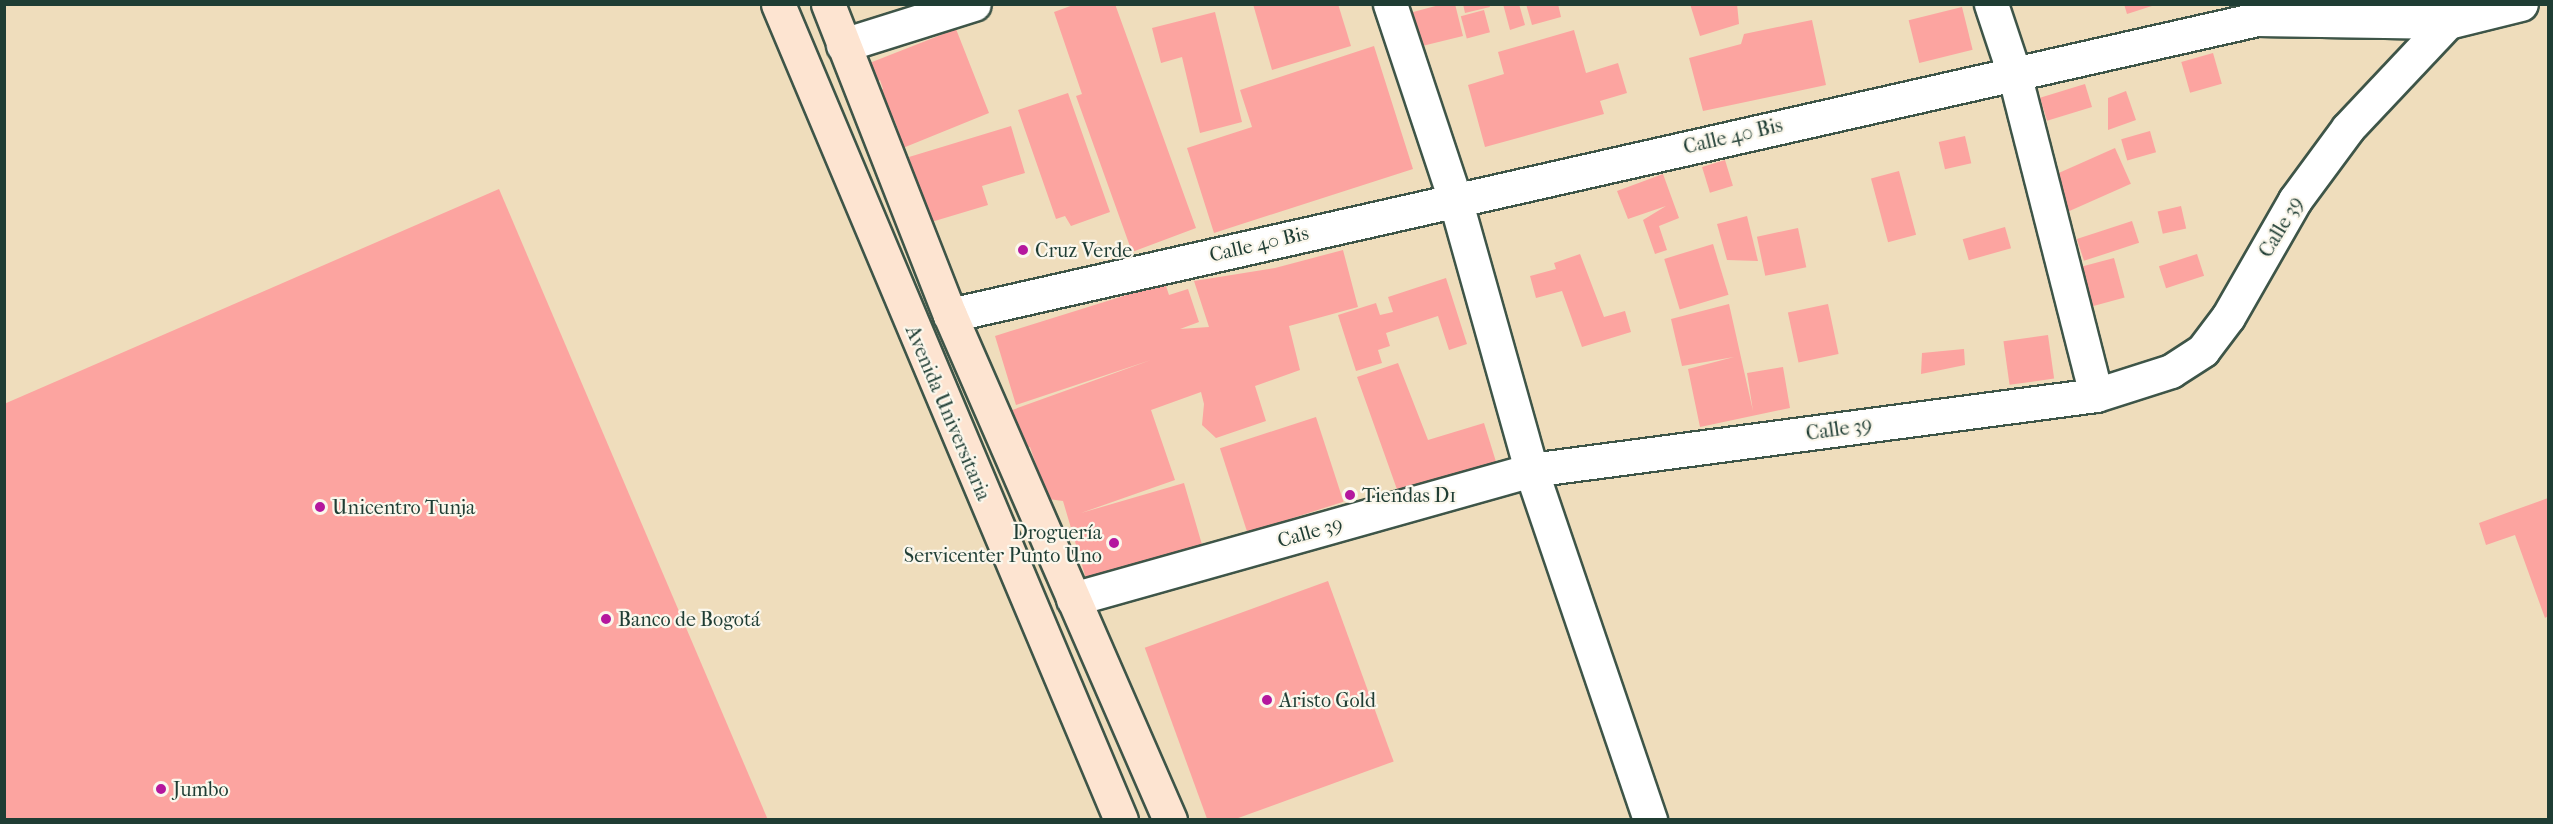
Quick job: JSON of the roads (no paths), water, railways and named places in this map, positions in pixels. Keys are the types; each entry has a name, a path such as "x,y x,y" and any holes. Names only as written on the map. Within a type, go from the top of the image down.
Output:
{"main road":[{"name":"Avenida Universitaria","path":"778,4 1121,819"},
{"name":"Avenida Universitaria","path":"828,4 950,315 1170,819"}],"street":[{"path":"843,45 974,4"},
{"path":"1390,4 1455,199 1531,470 1650,819"},
{"path":"1991,4 2014,73 2096,394"},
{"name":"Calle 40 Bis","path":"950,315 2257,19 2448,22 2521,4"},
{"name":"Calle 39","path":"1073,599 1531,470 2096,394 2171,371 2203,350 2228,317 2295,200 2348,128 2448,22"}],"place":[{"name":"Cruz Verde","path":"1023,250"},
{"name":"Tiendas D1","path":"1350,495"},
{"name":"Unicentro Tunja","path":"320,507"},
{"name":"Droguería Servicenter Punto Uno","path":"1114,543"},
{"name":"Banco de Bogotá","path":"606,619"},
{"name":"Aristo Gold","path":"1267,700"},
{"name":"Jumbo","path":"161,789"}]}
